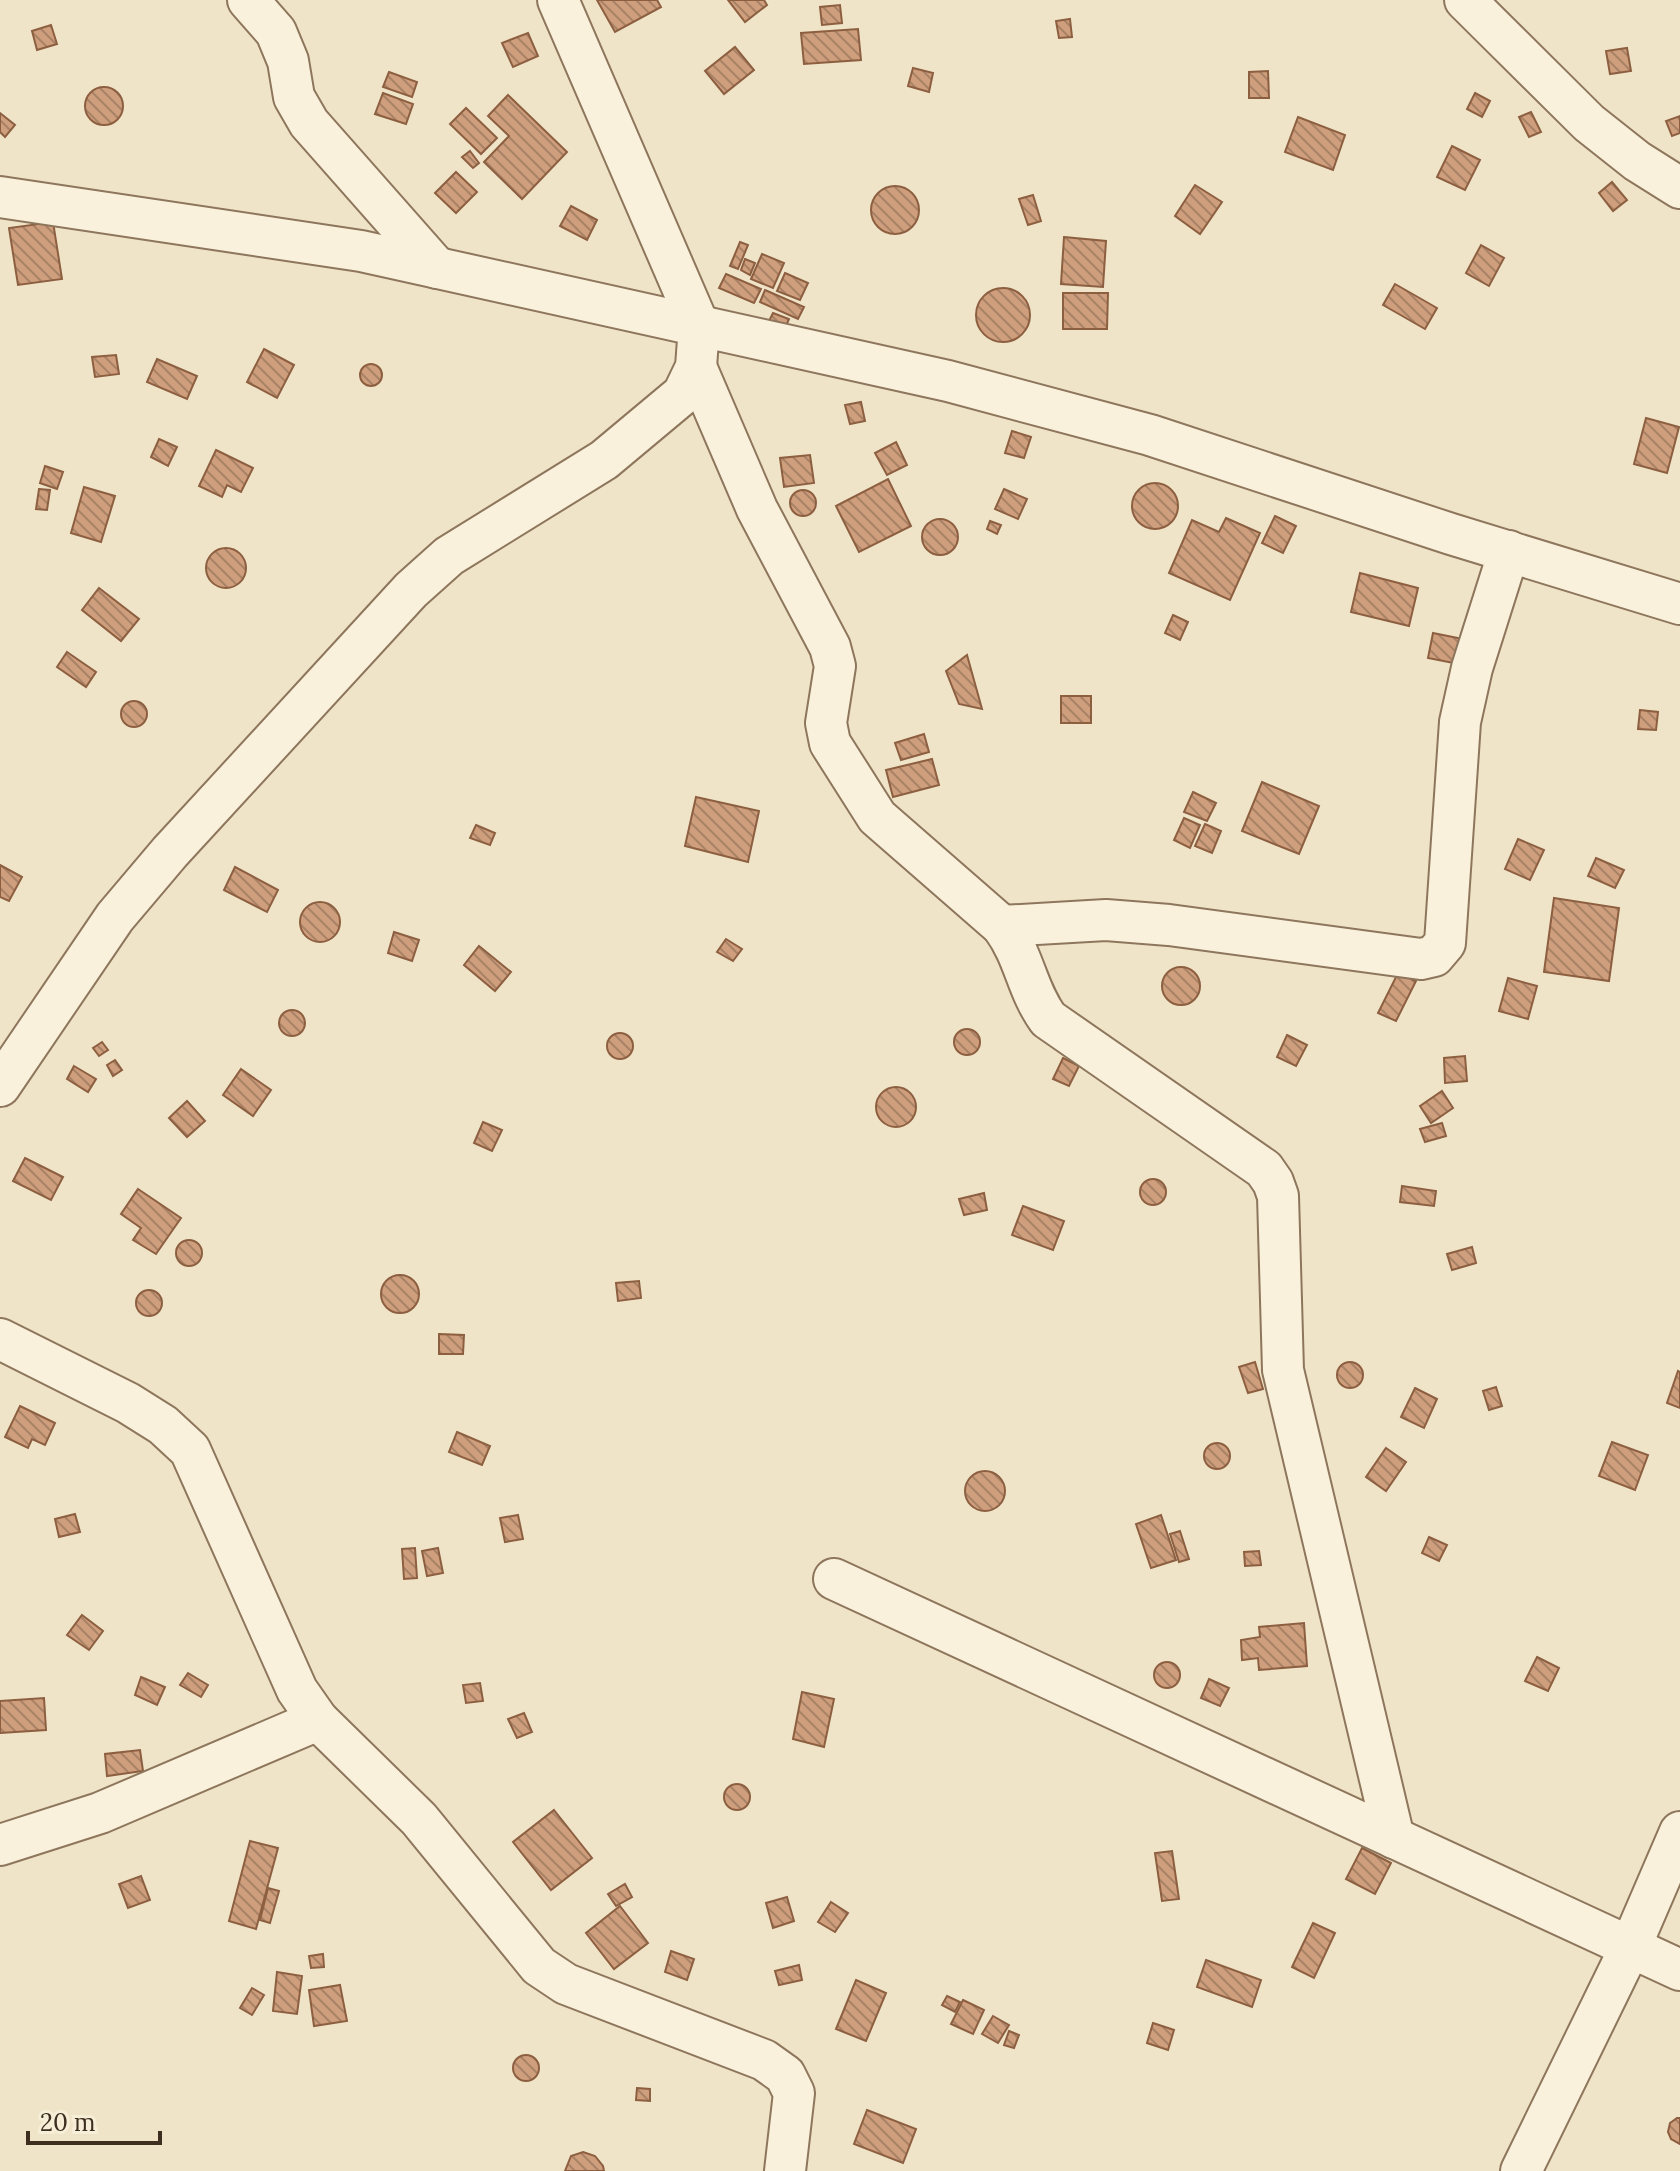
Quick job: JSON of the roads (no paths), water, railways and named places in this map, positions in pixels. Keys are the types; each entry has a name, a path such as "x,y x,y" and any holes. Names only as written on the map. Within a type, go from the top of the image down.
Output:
{"street":[{"path":"248,0 276,32 288,61 294,97 309,123 437,268"},
{"path":"0,1086 115,917 170,852 411,590 449,556 604,460 683,394 696,367 699,326 558,0"},
{"path":"1465,0 1589,123 1637,161 1680,188"},
{"path":"0,197 361,251 948,381 1150,435 1680,604"},
{"path":"696,367 757,509 830,647 835,666 826,723 830,743 877,817 1002,926 1017,946 1035,1001 1048,1019 1264,1169 1273,1182 1278,1196 1283,1370 1394,1838"},
{"path":"1002,926 1106,920 1169,925 1421,959 1434,956 1445,943 1460,722 1472,668 1509,551"},
{"path":"0,1339 128,1403 163,1425 190,1450 297,1690 318,1720 419,1819 539,1966 566,1984 764,2060 785,2075 794,2093 785,2171"},
{"path":"834,1579 1680,1970"},
{"path":"0,1845 100,1813 318,1720"},
{"path":"1521,2171 1630,1948 1680,1832"}]}
